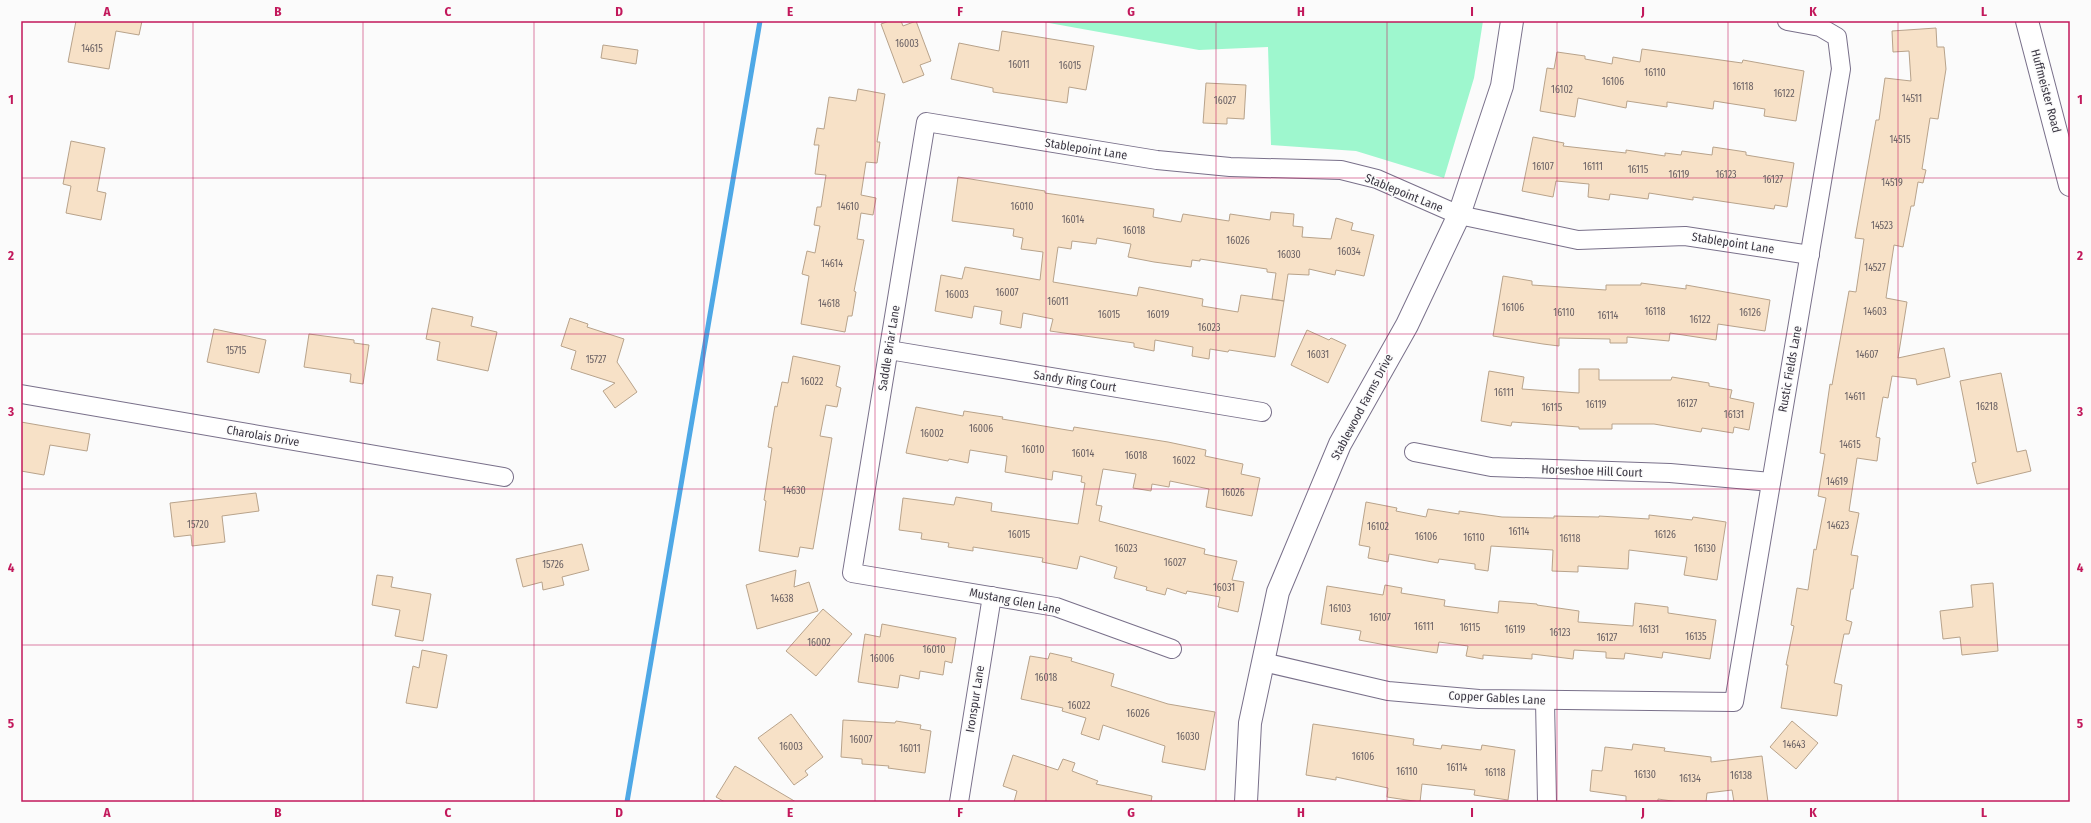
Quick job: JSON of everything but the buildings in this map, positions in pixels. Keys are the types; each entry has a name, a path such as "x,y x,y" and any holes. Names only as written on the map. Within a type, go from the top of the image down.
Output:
{"street":[{"name":"Stablewood Farms Drive","path":"1246,802 1250,723 1278,592 1340,444 1407,325 1459,215 1502,86 1512,21"},
{"name":"Rustic Fields Lane","path":"1734,702 1841,69 1836,37 1820,27 1787,21"},
{"name":"Huffmeister Road","path":"2027,21 2070,185"},
{"name":"Stablepoint Lane","path":"926,122 1157,160 1230,167 1341,170 1377,179 1459,215 1578,240 1685,236 1810,255"},
{"name":"Saddle Briar Lane","path":"852,573 926,122"},
{"name":"Sandy Ring Court","path":"889,350 1262,412"},
{"name":"Charolais Drive","path":"21,394 504,477"},
{"name":"Horseshoe Hill Court","path":"1414,452 1491,467 1670,473 1771,482"},
{"name":"Mustang Glen Lane","path":"852,573 1056,607 1172,649"},
{"name":"Ironspur Lane","path":"959,802 992,596"},
{"name":"Copper Gables Lane","path":"1263,662 1388,691 1479,699 1545,701 1734,702"},
{"path":"1545,701 1547,802"}],"green space":[{"path":"1038,21 1483,21 1474,78 1444,178 1356,151 1271,145 1268,47 1199,50"}],"waterway":[{"path":"627,802 760,21"}]}
